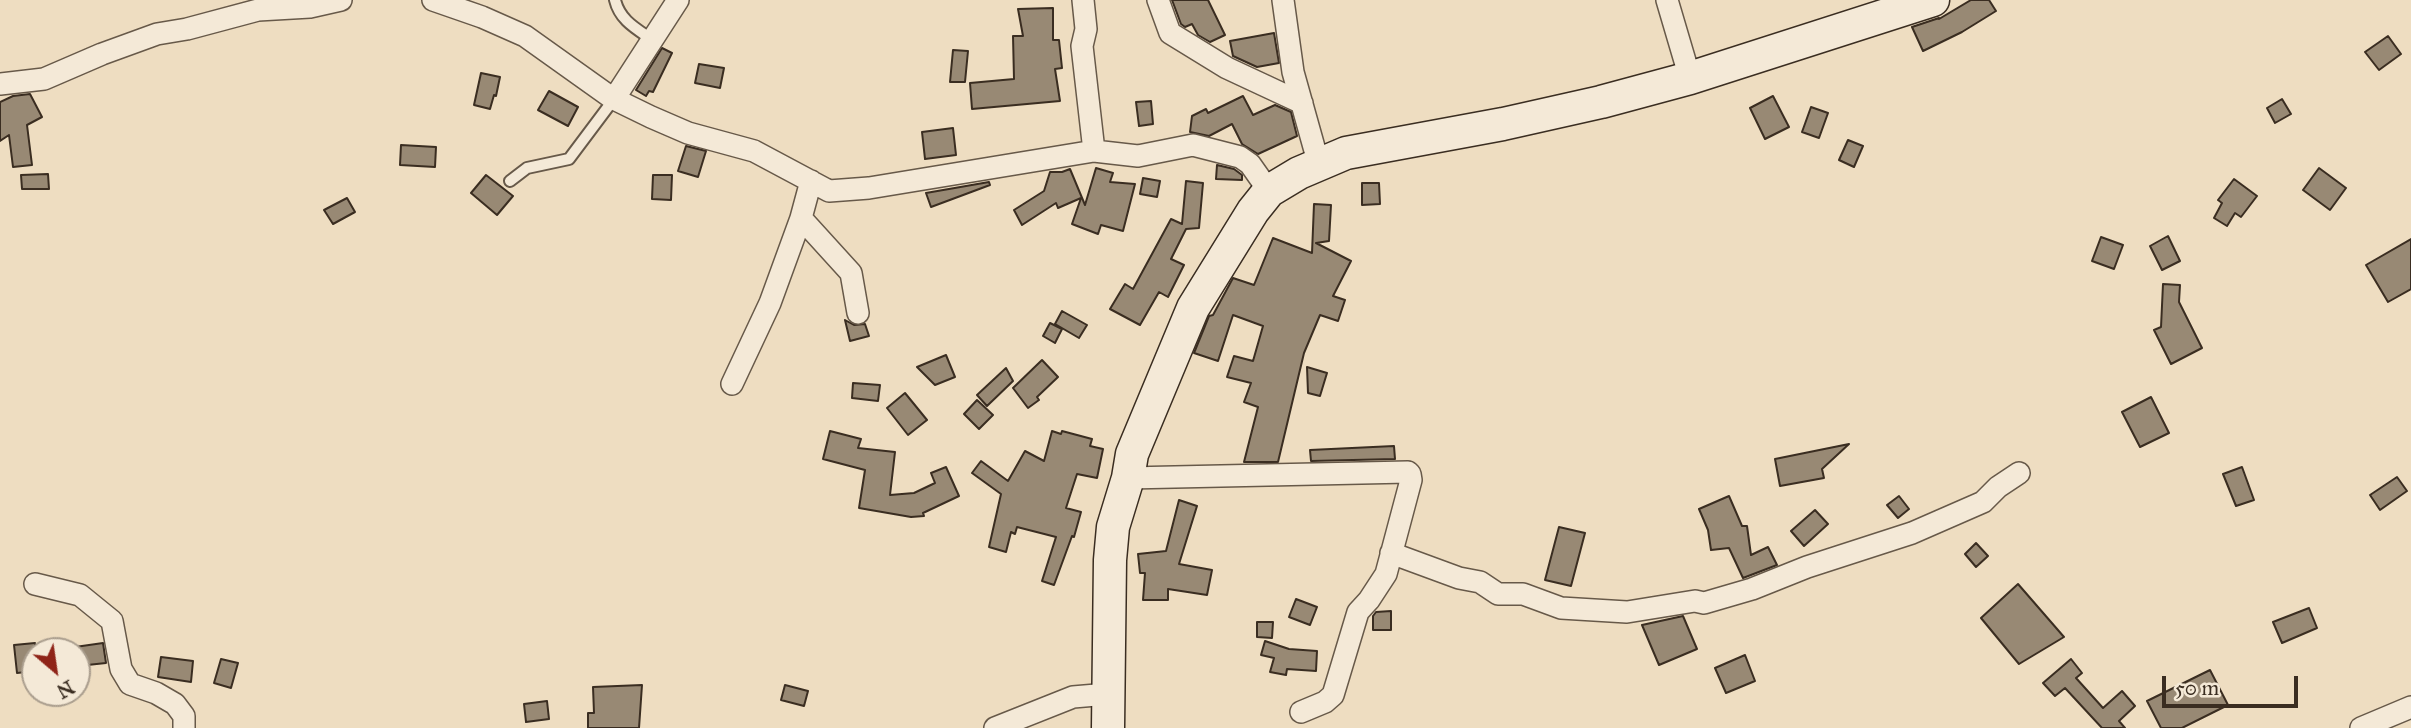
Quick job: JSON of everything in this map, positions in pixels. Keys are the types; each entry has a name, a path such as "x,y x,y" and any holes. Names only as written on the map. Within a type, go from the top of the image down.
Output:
{"street":[{"path":"0,84 44,79 157,34 258,10 310,7 341,0"},
{"path":"433,0 525,36 614,99 688,132 754,151 829,191 869,188 1094,151 1138,156 1193,145 1240,157 1250,164 1269,191"},
{"path":"614,99 678,0"},
{"path":"1083,0 1086,29 1082,46 1094,151"},
{"path":"1158,0 1170,33 1227,68 1302,103"},
{"path":"1283,0 1293,72 1319,165"},
{"path":"1667,0 1690,78"},
{"path":"1108,728 1110,560 1113,527 1128,478 1132,454 1193,308 1253,211 1269,191 1299,173 1346,153 1503,124 1601,102 1690,78 1933,0"},
{"path":"732,384 770,303 802,218 811,181"},
{"path":"802,218 851,273 858,313"},
{"path":"1128,478 1408,472 1411,480 1381,583 1358,612 1333,695 1325,702 1301,712"},
{"path":"1391,553 1459,578 1480,582 1498,594 1523,594 1561,608 1628,612 1695,601 1704,603 1912,533 1983,502 1998,487 2019,473"},
{"path":"35,584 80,595 112,621 121,669 130,684 175,704 184,716 184,728"},
{"path":"995,728 1073,697 1108,694"},
{"path":"2361,728 2411,707"}],"lane":[{"path":"615,0 625,21 654,40"},
{"path":"510,181 527,168 569,159 614,99"}],"building":[{"path":"1172,0 1208,0 1225,35 1210,42 1198,35 1192,24 1185,27 1181,24"},
{"path":"1971,0 1989,0 1996,11 1923,51 1912,27 1939,19"},
{"path":"1053,8 1053,40 1059,40 1062,68 1055,69 1060,101 972,109 970,83 1014,79 1013,36 1023,36 1018,9"},
{"path":"1274,33 1279,63 1257,67 1233,56 1230,41"},
{"path":"2388,36 2401,54 2379,70 2365,52"},
{"path":"662,48 672,53 653,92 649,91 646,96 636,90"},
{"path":"953,50 968,51 965,82 950,82"},
{"path":"699,64 724,68 720,88 695,83"},
{"path":"481,73 500,77 490,109 474,105"},
{"path":"549,91 578,107 568,126 538,110"},
{"path":"30,94 42,117 27,125 32,165 13,167 9,135 0,141 0,102 13,96"},
{"path":"1243,96 1253,115 1275,105 1291,112 1297,136 1258,154 1242,144 1232,124 1209,136 1190,132 1192,116 1206,109 1208,113"},
{"path":"1773,96 1789,127 1765,139 1750,108"},
{"path":"2282,99 2291,114 2275,123 2267,108"},
{"path":"1151,101 1153,124 1139,126 1136,102"},
{"path":"1811,107 1828,113 1819,138 1802,132"},
{"path":"953,128 956,155 925,159 922,132"},
{"path":"1848,140 1863,146 1854,167 1839,160"},
{"path":"401,145 436,147 435,167 400,165"},
{"path":"686,146 706,151 698,177 678,171"},
{"path":"1217,165 1234,169 1242,175 1242,180 1216,179"},
{"path":"1096,168 1113,173 1110,182 1135,184 1123,231 1101,225 1098,234 1072,224 1081,198 1058,208 1056,203 1022,225 1014,210 1044,191 1050,172 1070,169 1085,205"},
{"path":"2319,168 2346,188 2330,210 2303,190"},
{"path":"48,174 49,189 22,189 21,175"},
{"path":"486,175 513,196 497,215 471,193"},
{"path":"653,175 672,175 671,200 652,199"},
{"path":"1143,178 1160,181 1157,197 1140,194"},
{"path":"2234,179 2257,196 2241,217 2235,213 2227,226 2214,218 2222,203 2218,200"},
{"path":"1186,181 1203,183 1199,228 1186,229 1171,259 1184,265 1168,297 1159,292 1140,325 1110,309 1125,284 1133,289 1171,219 1182,224"},
{"path":"989,182 990,185 931,207 926,193"},
{"path":"1362,183 1379,183 1380,204 1362,205"},
{"path":"347,198 355,212 333,224 324,210"},
{"path":"1314,204 1331,205 1329,241 1316,243 1351,261 1333,296 1345,300 1338,321 1320,315 1304,353 1278,462 1244,462 1258,407 1244,402 1251,383 1227,377 1234,356 1253,361 1263,326 1233,315 1218,361 1194,353 1209,316 1213,315 1233,278 1254,285 1273,238 1312,253"},
{"path":"2168,236 2180,261 2162,270 2150,246"},
{"path":"2101,237 2123,245 2114,269 2092,261"},
{"path":"2411,239 2411,289 2388,302 2366,265"},
{"path":"2163,284 2180,285 2179,302 2202,348 2171,364 2154,330 2161,327"},
{"path":"1062,311 1087,325 1079,338 1055,324"},
{"path":"845,320 854,325 865,324 869,336 850,341"},
{"path":"1050,323 1062,329 1055,343 1043,336"},
{"path":"946,355 955,377 935,385 917,367"},
{"path":"1042,360 1058,377 1037,397 1039,400 1028,408 1013,388"},
{"path":"1307,367 1327,373 1320,396 1308,393"},
{"path":"1006,368 1013,381 987,406 977,395"},
{"path":"853,383 880,385 878,401 852,398"},
{"path":"905,393 927,420 908,435 887,408"},
{"path":"2151,397 2169,433 2140,447 2122,412"},
{"path":"977,400 993,415 979,429 964,414"},
{"path":"830,431 861,439 858,448 895,452 890,495 914,493 935,483 931,473 946,467 959,496 923,513 924,516 911,517 859,508 865,470 823,459"},
{"path":"1052,431 1092,439 1090,446 1103,449 1097,478 1077,474 1066,508 1081,512 1074,537 1072,536 1054,585 1042,581 1056,537 1017,527 1015,534 1011,532 1006,552 989,547 1001,494 972,473 981,461 1008,481 1025,451 1044,461"},
{"path":"1849,444 1822,469 1824,478 1780,486 1775,459"},
{"path":"1394,446 1395,459 1311,461 1310,450"},
{"path":"2242,467 2254,500 2236,506 2223,474"},
{"path":"2397,477 2407,491 2380,510 2370,495"},
{"path":"1729,496 1742,526 1747,526 1751,555 1768,547 1777,565 1743,578 1729,548 1711,550 1708,530 1699,509"},
{"path":"1899,496 1909,509 1898,518 1887,505"},
{"path":"1179,500 1197,506 1179,564 1212,570 1207,595 1168,589 1168,600 1143,600 1145,573 1140,573 1138,554 1166,551"},
{"path":"1815,510 1828,524 1804,546 1791,531"},
{"path":"1559,527 1585,533 1571,586 1545,580"},
{"path":"1976,543 1988,556 1976,567 1965,554"},
{"path":"2018,584 2064,637 2019,664 1981,618"},
{"path":"1296,599 1317,607 1310,625 1289,617"},
{"path":"2309,608 2317,628 2282,643 2273,622"},
{"path":"1391,611 1391,630 1373,630 1373,616 1376,612"},
{"path":"1683,616 1697,649 1659,665 1642,625"},
{"path":"1257,622 1273,622 1272,638 1257,637"},
{"path":"1265,641 1289,649 1317,651 1316,671 1287,669 1286,675 1270,672 1274,658 1261,655"},
{"path":"103,643 106,663 91,665 91,645"},
{"path":"21,644 21,673 17,673 14,645"},
{"path":"1745,655 1755,681 1726,693 1715,668"},
{"path":"161,657 193,661 191,682 158,677"},
{"path":"221,659 238,663 231,688 214,683"},
{"path":"2071,659 2082,673 2076,678 2103,708 2122,691 2135,706 2119,721 2125,728 2102,728 2065,688 2055,696 2043,683"},
{"path":"2210,670 2228,705 2182,728 2161,728 2147,701"},
{"path":"642,685 639,728 588,728 588,713 594,713 593,687"},
{"path":"785,685 808,691 804,706 781,700"},
{"path":"547,701 549,719 526,722 524,704"}]}
